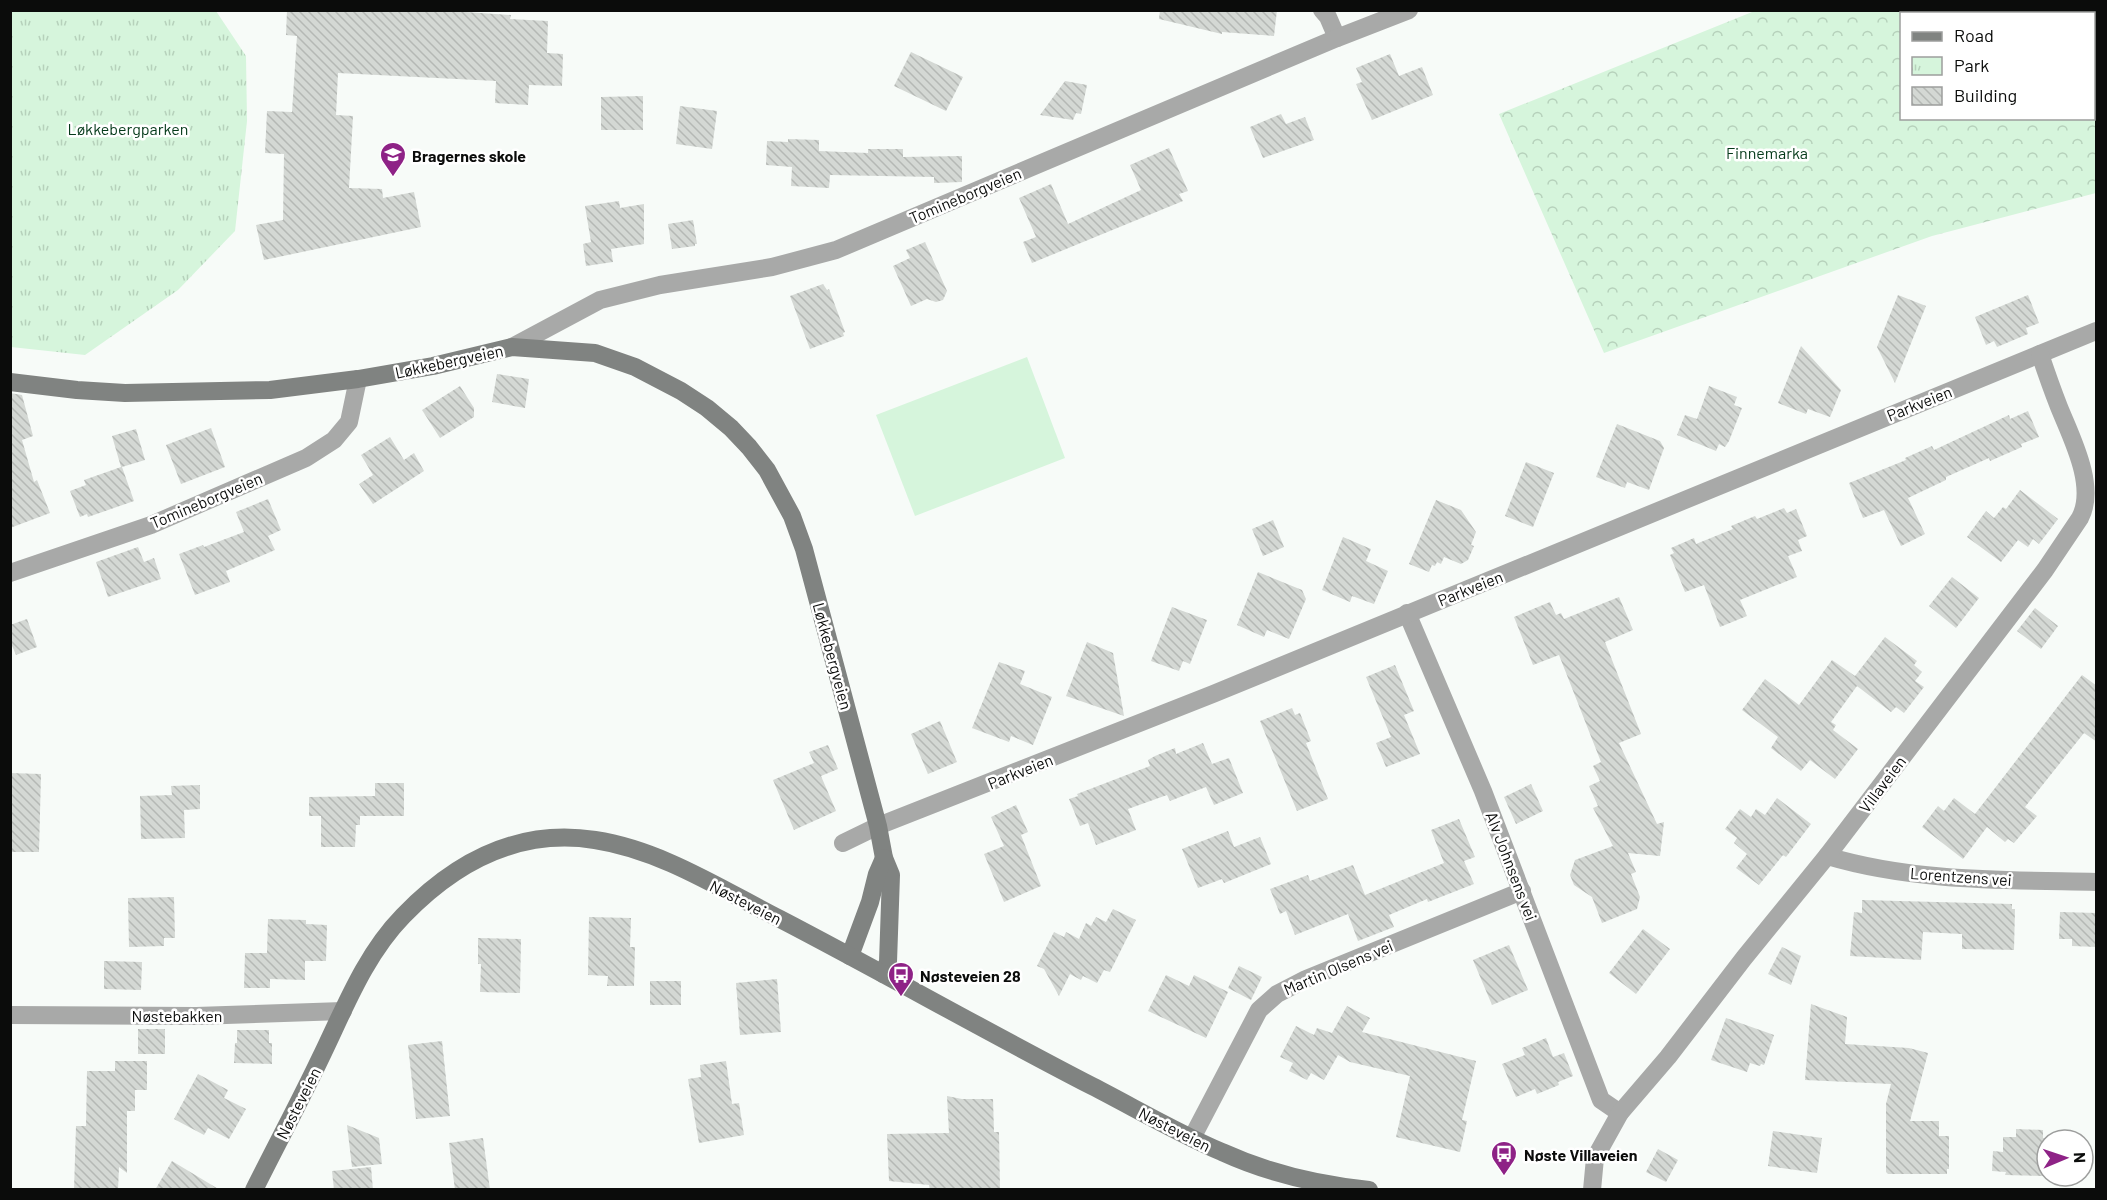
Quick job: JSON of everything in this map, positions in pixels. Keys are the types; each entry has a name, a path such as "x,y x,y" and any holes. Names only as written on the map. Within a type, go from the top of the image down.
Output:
{"main road":[{"name":"Løkkebergveien","path":"10,381 77,390 174,393 270,390 358,379 433,366 512,347 595,353 635,367 681,391 707,408 749,447 766,470 783,500 804,549 878,826 884,858 891,874 888,962 883,974"},
{"name":"Nøsteveien","path":"254,1190 372,957 400,919 422,897 455,871 489,853 532,841 578,838 597,840 660,859 850,956 1054,1067 1192,1138 1245,1161 1314,1182 1370,1190"},
{"path":"850,956 884,858"}],"street":[{"path":"1322,10 1328,17 1337,38"},
{"name":"Tomineborgveien","path":"512,347 600,300 660,285 772,267 836,250 1337,38 1409,10"},
{"name":"Parkveien","path":"843,843 878,826 1202,699 2097,332"},
{"name":"Villaveien","path":"1592,1190 1595,1158 1620,1113 1668,1057 1744,958 1827,856 2045,570 2085,509 2081,464 2040,354"},
{"name":"Tomineborgveien","path":"10,573 151,525 306,458 334,440 350,422 358,379"},
{"name":"Alv Johnsens vei","path":"1407,613 1483,791 1601,1100 1620,1113"},
{"name":"Lorentzens vei","path":"1827,856 1878,869 1923,875 2097,882"},
{"name":"Martin Olsens vei","path":"1192,1138 1259,1010 1277,994 1305,979 1522,891"},
{"name":"Nøstebakken","path":"10,1015 196,1016 343,1011"}],"green space":[{"name":"Løkkebergparken","path":"11,10 216,11 246,56 247,121 235,231 178,290 85,355 11,347"},
{"name":"Finnemarka","path":"1757,10 2096,11 2096,193 1932,236 1604,353 1499,114"},
{"path":"1027,357 1065,458 915,516 876,415"}],"building":[{"path":"287,10 466,10 466,12 511,15 510,19 548,21 547,53 563,54 562,86 529,85 528,105 495,103 496,81 338,73 336,115 353,116 349,188 382,189 383,198 414,192 421,227 264,260 256,225 283,220 284,154 265,153 267,111 292,112 297,36 286,35"},
{"path":"1160,10 1277,10 1274,36 1222,32 1222,34 1159,19"},
{"path":"911,52 963,77 946,111 894,86"},
{"path":"1390,54 1399,76 1422,67 1433,95 1372,120 1356,84 1362,82 1356,68"},
{"path":"1065,81 1087,85 1081,114 1076,113 1073,120 1040,115"},
{"path":"643,96 643,130 601,130 601,97"},
{"path":"680,106 717,111 712,149 676,144"},
{"path":"1281,114 1286,124 1305,117 1314,140 1263,158 1250,127"},
{"path":"788,139 819,140 819,151 868,153 868,149 903,149 903,157 962,156 962,182 934,183 934,177 830,175 829,188 791,186 792,167 766,165 767,141 788,142"},
{"path":"1169,148 1188,191 1179,194 1183,201 1032,263 1023,242 1036,237 1019,198 1051,184 1068,224 1141,190 1130,165"},
{"path":"619,201 620,208 644,204 644,244 611,249 613,262 586,266 583,244 591,242 585,206"},
{"path":"693,220 697,244 672,249 668,224"},
{"path":"925,242 947,291 943,300 936,302 927,299 911,306 893,266 910,258 906,250"},
{"path":"823,284 827,290 829,289 845,332 844,336 810,349 790,296"},
{"path":"1898,295 1926,306 1895,383 1877,347"},
{"path":"2028,295 2039,323 2026,328 2028,334 1997,347 1994,341 1986,345 1975,317"},
{"path":"1801,346 1841,390 1830,417 1808,409 1806,414 1778,403"},
{"path":"497,374 529,379 525,408 492,402"},
{"path":"460,386 474,408 474,417 440,438 422,410"},
{"path":"1709,386 1737,397 1734,405 1742,408 1729,441 1725,447 1719,444 1716,451 1677,435 1685,415 1697,419"},
{"path":"10,393 22,395 33,436 22,440 34,482 37,480 50,513 10,528"},
{"path":"2028,411 2039,437 1990,461 1989,458 1946,477 1946,480 1908,498 1925,534 1901,546 1884,510 1863,518 1849,483 1906,460 1905,458 1932,446 1934,450 2009,415 2010,419"},
{"path":"1617,424 1660,441 1664,448 1649,490 1627,482 1625,488 1596,477"},
{"path":"211,428 225,467 181,484 166,445"},
{"path":"136,429 145,460 122,467 134,501 88,517 87,514 80,517 70,491 86,485 84,480 121,467 112,436"},
{"path":"390,437 404,460 414,453 424,471 373,504 359,484 373,475 361,455"},
{"path":"1526,462 1554,473 1533,527 1505,516"},
{"path":"2020,490 2058,519 2039,544 2033,539 2028,547 2018,540 2001,562 1967,537 1986,511 1994,518 2003,507 2006,509"},
{"path":"268,499 281,530 268,536 275,550 226,571 230,582 195,595 179,554 244,532 236,512"},
{"path":"1436,500 1461,510 1476,532 1471,545 1474,546 1468,560 1461,564 1444,557 1441,564 1437,562 1435,566 1432,565 1429,572 1409,564"},
{"path":"1784,508 1787,513 1796,509 1807,536 1798,540 1802,551 1788,556 1797,577 1740,600 1747,616 1720,627 1704,585 1685,592 1670,555 1674,553 1671,548 1694,538 1696,544 1733,529 1731,526 1755,516 1757,519"},
{"path":"1273,520 1284,547 1263,556 1252,529"},
{"path":"1343,537 1371,549 1366,561 1388,571 1374,604 1352,596 1350,602 1322,590"},
{"path":"138,547 144,562 154,558 161,579 108,597 96,562"},
{"path":"1258,572 1302,590 1306,599 1289,639 1267,630 1264,637 1237,625"},
{"path":"1952,577 1979,598 1956,628 1929,606"},
{"path":"1619,597 1633,630 1605,642 1641,734 1619,743 1657,824 1664,822 1660,856 1628,853 1636,872 1631,874 1640,897 1637,909 1602,923 1592,897 1574,885 1570,875 1575,860 1613,846 1593,808 1598,806 1589,786 1600,781 1593,766 1601,762 1559,655 1533,665 1514,617 1550,602 1556,615 1561,613 1564,619"},
{"path":"1172,607 1207,620 1190,664 1183,661 1179,671 1151,661"},
{"path":"2035,608 2058,626 2041,649 2017,631"},
{"path":"27,619 37,647 16,655 10,641 10,625"},
{"path":"1885,637 1917,661 1914,665 1922,672 1915,681 1924,687 1904,713 1896,707 1891,712 1857,686 1831,722 1836,725 1833,730 1858,749 1835,779 1810,760 1801,771 1771,748 1778,737 1742,710 1765,679 1799,705 1832,660 1855,676"},
{"path":"1087,642 1113,653 1124,716 1066,696"},
{"path":"999,662 1025,671 1020,684 1052,697 1033,745 1011,736 1009,742 972,728"},
{"path":"1395,665 1414,711 1404,715 1420,754 1386,767 1376,743 1391,737 1366,677"},
{"path":"2082,675 2097,686 2097,742 2084,733 2025,807 2037,816 2014,843 2008,839 2005,842 1987,827 1963,859 1922,827 1938,806 1944,811 1954,798 1975,814"},
{"path":"1292,708 1295,715 1300,713 1311,741 1306,743 1328,799 1297,811 1260,721"},
{"path":"940,721 957,762 928,774 911,734"},
{"path":"1203,743 1212,764 1229,758 1243,793 1214,805 1206,787 1170,801 1167,795 1128,809 1136,830 1096,845 1088,823 1080,826 1069,799 1150,766 1148,760 1155,756 1175,748 1176,754"},
{"path":"828,745 838,769 821,776 836,811 794,830 773,780 814,763 809,752"},
{"path":"10,773 41,774 39,852 10,852"},
{"path":"375,783 404,783 404,816 360,816 360,825 356,825 355,847 321,847 321,816 309,816 309,797 375,796"},
{"path":"1531,784 1543,811 1516,824 1504,797"},
{"path":"200,785 200,809 184,810 185,838 141,839 140,796 172,795 171,786"},
{"path":"1777,798 1811,824 1786,857 1783,855 1759,885 1736,868 1747,854 1734,843 1737,838 1725,829 1740,809 1751,817 1756,809 1765,815"},
{"path":"1016,805 1028,832 1021,835 1041,886 1004,902 984,854 1004,846 991,817"},
{"path":"1459,819 1475,857 1464,861 1474,884 1428,902 1427,899 1389,915 1394,927 1358,941 1348,914 1295,935 1286,911 1280,914 1270,889 1308,875 1310,881 1353,865 1365,895 1444,863 1431,830"},
{"path":"1228,831 1234,847 1260,837 1271,864 1224,883 1222,879 1198,888 1182,849"},
{"path":"174,897 175,938 164,938 164,946 129,947 128,898"},
{"path":"1862,900 2012,904 2012,909 2015,909 2014,950 1962,949 1962,934 1923,932 1921,960 1850,956 1854,912 1862,913"},
{"path":"1113,909 1136,920 1110,972 1104,970 1097,983 1083,976 1081,980 1070,974 1059,996 1044,969 1037,966 1054,932 1064,937 1066,932 1079,939 1086,923 1091,926 1096,917 1106,922"},
{"path":"2060,912 2097,913 2097,947 2072,946 2072,939 2059,939"},
{"path":"589,917 631,918 630,947 635,947 634,986 607,986 608,976 588,975"},
{"path":"268,919 306,920 306,924 327,925 326,961 305,961 305,980 270,979 270,988 244,988 245,953 267,953"},
{"path":"1643,929 1670,949 1636,994 1609,973"},
{"path":"478,938 521,939 520,993 480,992 481,964 478,964"},
{"path":"1509,945 1528,990 1492,1005 1473,960"},
{"path":"1782,947 1801,956 1791,985 1768,974"},
{"path":"104,961 142,962 141,990 104,989"},
{"path":"1239,966 1262,977 1251,1000 1228,988"},
{"path":"1166,975 1189,986 1194,975 1228,992 1206,1038 1148,1011"},
{"path":"777,979 781,1032 740,1035 736,983"},
{"path":"650,981 681,981 681,1005 650,1005"},
{"path":"1811,1004 1847,1017 1845,1044 1909,1048 1928,1053 1910,1121 1939,1121 1939,1136 1949,1136 1947,1174 1888,1174 1886,1172 1886,1104 1891,1084 1805,1080"},
{"path":"1347,1006 1370,1018 1362,1032 1476,1061 1462,1120 1467,1121 1460,1152 1396,1137 1410,1076 1350,1062 1338,1055 1324,1080 1311,1073 1307,1080 1289,1071 1293,1063 1280,1057 1296,1026 1314,1035 1317,1028 1332,1033"},
{"path":"1726,1018 1774,1035 1764,1065 1750,1063 1747,1072 1711,1060"},
{"path":"138,1029 165,1029 165,1054 138,1054"},
{"path":"237,1030 269,1030 269,1043 272,1043 272,1064 234,1063"},
{"path":"1546,1038 1553,1057 1564,1053 1573,1076 1537,1094 1535,1089 1516,1097 1502,1064 1525,1055 1522,1048"},
{"path":"442,1041 450,1116 416,1119 408,1045"},
{"path":"115,1061 147,1061 147,1090 135,1090 135,1111 127,1111 127,1173 119,1167 118,1190 74,1190 76,1126 86,1126 87,1071 115,1071"},
{"path":"726,1061 732,1104 739,1103 744,1135 699,1143 688,1079 701,1077 700,1065"},
{"path":"198,1074 228,1090 224,1098 246,1109 229,1139 208,1128 204,1135 174,1119"},
{"path":"947,1096 962,1099 993,1099 994,1132 999,1132 1000,1190 930,1190 929,1185 889,1181 887,1134 949,1133"},
{"path":"347,1125 379,1138 382,1164 352,1167"},
{"path":"2016,1129 2035,1130 2035,1176 2005,1175 2006,1172 1992,1171 1993,1151 2003,1152 2003,1137 2016,1137"},
{"path":"1773,1131 1822,1138 1817,1173 1768,1166"},
{"path":"483,1138 490,1190 455,1190 449,1143"},
{"path":"1658,1149 1678,1160 1666,1182 1646,1172"},
{"path":"172,1161 220,1190 155,1190"},
{"path":"371,1167 373,1190 334,1190 332,1171"}],"place":[{"name":"Bragernes skole","path":"393,178"},
{"name":"Nøsteveien 28","path":"901,998"},
{"name":"Nøste Villaveien","path":"1504,1177"}]}
